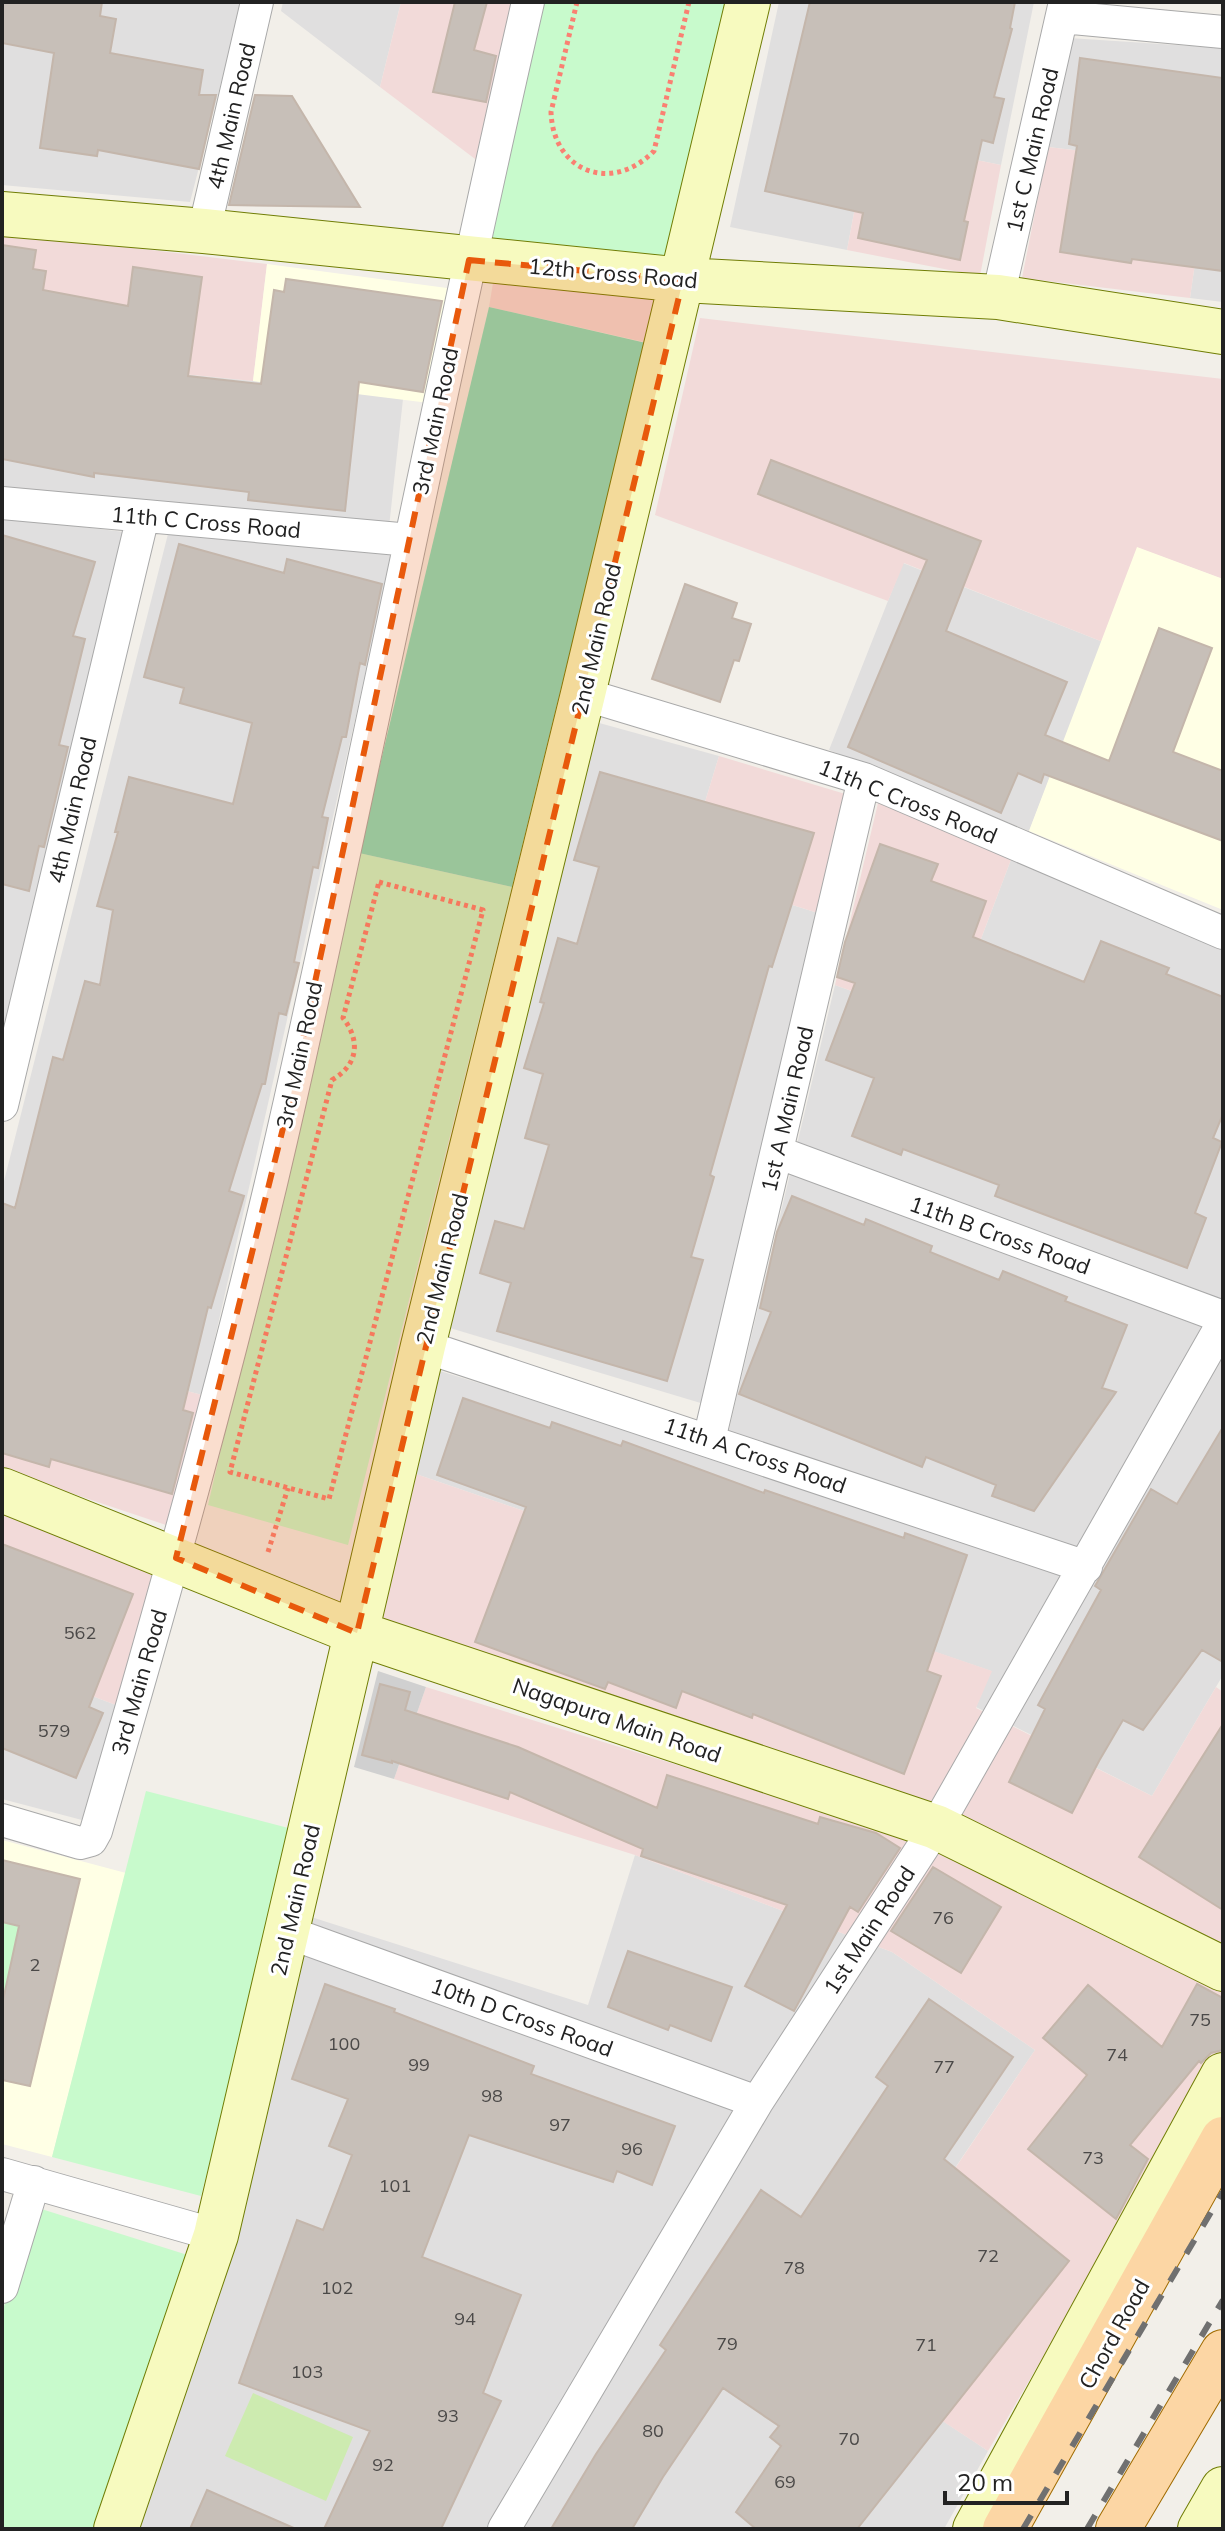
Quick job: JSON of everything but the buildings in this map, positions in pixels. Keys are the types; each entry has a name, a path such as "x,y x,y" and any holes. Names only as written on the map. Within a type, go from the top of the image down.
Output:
{"main road":[{"name":"Chord Road","path":"1005,2529 1223,2139"},
{"path":"1118,2529 1223,2352"}],"street":[{"name":"4th Main Road","path":"204,231 257,2"},
{"name":"3rd Main Road","path":"2,1820 80,1843 91,1840 176,1558 289,1104 469,260 528,2"},
{"name":"2nd Main Road","path":"116,2529 216,2235 423,1346 748,2"},
{"path":"1063,10 1223,32"},
{"name":"1st C Main Road","path":"998,297 1063,10"},
{"name":"12th Cross Road","path":"2,214 204,231 683,280 998,297 1223,332"},
{"name":"11th C Cross Road","path":"2,503 410,540"},
{"name":"4th Main Road","path":"2,1105 143,516"},
{"name":"11th C Cross Road","path":"583,694 864,779 1223,933"},
{"name":"1st A Main Road","path":"709,1440 864,779"},
{"name":"11th B Cross Road","path":"777,1152 1223,1317"},
{"name":"1st Main Road","path":"504,2529 757,2102 936,1827 1223,1323"},
{"name":"11th A Cross Road","path":"423,1346 1086,1567"},
{"name":"Nagapura Main Road","path":"2,1490 357,1633 936,1827 1223,1969"},
{"name":"10th D Cross Road","path":"287,1932 757,2102"},
{"path":"975,2529 1223,2075"},
{"path":"2,2174 216,2235"},
{"path":"2,2287 34,2182"},
{"path":"1200,2529 1223,2489"}],"path":[{"path":"577,2 551,112 552,129 558,145 569,159 583,168 614,174 630,170 654,151 689,2"},
{"path":"379,882 483,910 329,1499 288,1488 230,1472 332,1080 351,1065 355,1053 355,1040 343,1018 379,882"},
{"path":"256,1591 288,1488"}],"highlighted area":[{"path":"469,260 683,280 357,1633 176,1558 289,1104"}],"shaded area":[{"path":"2,2 242,2 190,202 2,185"},
{"path":"283,2 401,2 380,87 281,11"},
{"path":"401,2 518,2 483,165 380,87"},
{"path":"779,2 1034,2 1001,165 868,138 847,250 730,227"},
{"path":"1069,38 1223,48 1223,302 1190,298 1209,166 1048,147"},
{"path":"868,138 1001,165 980,276 847,250"},
{"path":"1048,147 1209,166 1190,298 1022,278"},
{"path":"2,232 267,264 253,381 2,356"},
{"path":"267,264 447,288 429,403 253,381"},
{"path":"495,271 670,291 657,345 489,307"},
{"path":"700,318 1223,379 1223,579 1138,548 1103,642 904,563 888,601 655,515"},
{"path":"2,356 403,399 389,527 2,488"},
{"path":"2,517 124,532 2,1045"},
{"path":"169,530 393,552 202,1395 2,1342 2,1189"},
{"path":"1137,547 1223,579 1223,910 1029,831"},
{"path":"903,563 1103,642 1029,831 829,750"},
{"path":"592,721 719,756 684,871 818,913 704,1404 450,1328"},
{"path":"719,756 852,796 818,913 684,871"},
{"path":"878,803 1012,857 948,1026 835,985"},
{"path":"1012,857 1223,949 1223,1675 1152,1796 976,1707 991,1671 416,1474 440,1371 722,1459 835,985 948,1026"},
{"path":"2,1342 202,1395 172,1527 2,1470"},
{"path":"416,1474 992,1671 976,1708 1152,1796 1216,1687 1223,1692 1223,1957 375,1622"},
{"path":"2,1511 158,1564 116,1705 2,1662"},
{"path":"2,1662 116,1705 82,1820 2,1799"},
{"path":"378,1671 426,1687 394,1779 354,1767"},
{"path":"426,1687 900,1834 1223,1986 1223,2049 988,2451 833,2349 1035,2050 892,1952 635,1855 394,1779"},
{"path":"2,1840 126,1873 52,2157 2,2144"},
{"path":"635,1855 892,1952 1035,2050 833,2348 988,2451 944,2529 118,2529 308,1916 588,2005"}],"green space":[{"path":"540,2 729,2 666,263 484,239"},
{"path":"489,307 646,343 512,887 359,853"},
{"path":"359,853 512,887 348,1545 208,1505"},
{"path":"146,1791 296,1830 201,2196 52,2157"},
{"path":"2,1922 19,1926 2,2005"},
{"path":"35,2207 194,2257 105,2529 2,2529 2,2313"},
{"path":"253,2393 353,2437 326,2501 225,2456"}],"railway":[{"path":"1023,2529 1223,2192"},
{"path":"1087,2529 1223,2300"}]}
